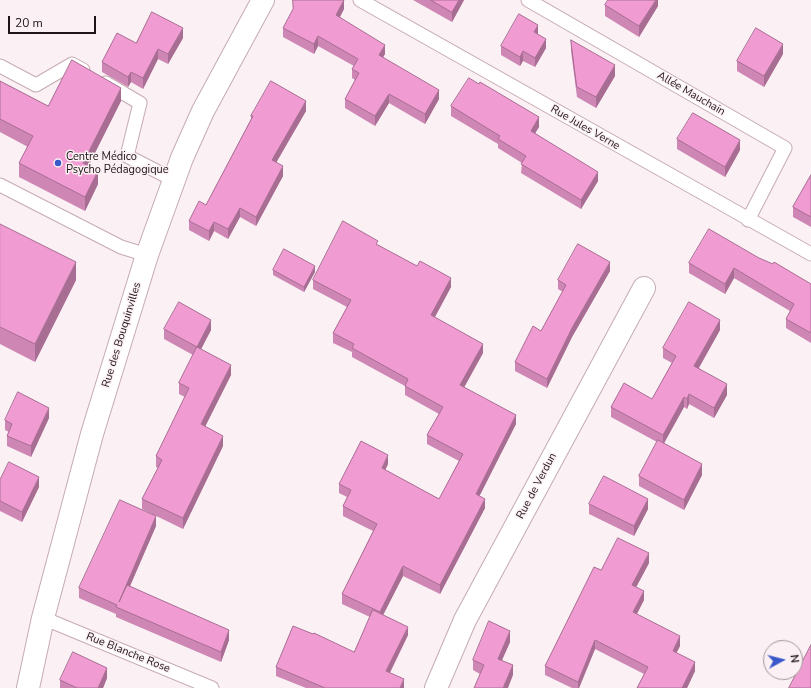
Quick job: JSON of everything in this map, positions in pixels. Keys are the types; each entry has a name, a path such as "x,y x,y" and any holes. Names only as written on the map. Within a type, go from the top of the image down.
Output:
{"street":[{"name":"Rue des Bouquinvilles","path":"28,688 44,618 92,434 147,255 174,180 203,111 263,0"},
{"name":"Rue de Verdun","path":"436,688 465,620 644,288"}],"lane":[{"name":"Rue Jules Verne","path":"360,0 748,220 811,254"},
{"name":"Allée Mauchain","path":"528,0 785,148 748,220"},
{"path":"0,66 36,85 72,64 140,103 127,156 174,180"},
{"path":"0,185 121,247 147,255"},
{"name":"Rue Blanche Rose","path":"44,618 212,688"}],"building":[{"path":"293,0 344,0 336,15 385,45 379,55 439,90 425,114 389,94 375,116 345,99 359,73 352,69 358,59 318,36 314,44 283,28 293,9"},
{"path":"431,0 459,0 452,12"},
{"path":"608,0 656,0 639,26 605,5"},
{"path":"152,12 183,28 168,54 158,49 143,78 131,72 128,77 102,62 117,33 136,43"},
{"path":"519,14 538,25 534,32 546,39 535,58 523,51 520,57 501,46"},
{"path":"756,28 783,44 764,76 737,61"},
{"path":"571,40 615,65 596,97 577,87"},
{"path":"72,60 121,88 83,163 98,171 85,197 19,163 33,136 0,119 0,81 48,106"},
{"path":"469,78 479,84 480,82 539,117 531,131 598,172 581,200 521,164 526,156 498,139 500,136 451,106"},
{"path":"271,81 306,101 272,160 283,166 256,217 240,208 228,229 214,222 209,231 189,221 199,201 206,205 253,116 251,116"},
{"path":"693,113 740,140 725,167 677,139"},
{"path":"811,175 811,217 793,207"},
{"path":"343,221 378,241 376,244 417,266 420,261 451,278 431,315 483,344 460,385 516,415 476,494 485,499 440,585 403,566 380,612 342,594 377,524 343,506 351,490 339,484 361,441 388,455 382,468 439,499 463,454 427,435 443,407 405,386 408,379 352,348 354,344 333,333 351,300 313,280"},
{"path":"0,224 76,262 35,344 0,327"},
{"path":"709,229 759,258 773,264 774,262 811,284 811,333 786,319 794,304 734,268 725,284 689,263"},
{"path":"578,244 610,262 572,328 547,379 515,362 533,326 541,331 566,285 558,280"},
{"path":"284,249 315,266 304,287 273,270"},
{"path":"179,302 211,320 197,347 164,329"},
{"path":"689,302 720,320 694,366 727,384 714,408 689,394 687,399 684,397 663,435 611,407 624,383 652,399 676,356 663,348"},
{"path":"197,347 231,365 201,424 223,436 183,518 142,499 162,460 156,456 189,388 179,383"},
{"path":"18,392 49,408 31,446 7,436 12,424 5,420"},
{"path":"658,440 702,464 684,500 639,476"},
{"path":"9,462 39,477 22,512 0,501 0,480"},
{"path":"604,476 648,499 634,526 589,504"},
{"path":"120,500 156,516 119,602 127,585 229,630 221,652 116,607 117,605 79,588"},
{"path":"618,538 649,553 632,585 644,591 633,612 680,636 673,651 695,662 682,688 637,688 648,667 595,640 578,682 545,666 594,567 601,570"},
{"path":"373,610 408,627 386,671 404,679 400,688 325,688 276,667 293,626 313,634 314,633 354,652"},
{"path":"489,621 510,631 498,659 513,665 503,688 474,688 484,665 473,660"},
{"path":"811,645 811,688 789,688 793,680 803,680 803,661"},
{"path":"73,652 107,668 98,688 77,688 60,680"}],"place":[{"name":"Centre Médico Psycho Pédagogique","path":"58,163"}]}
